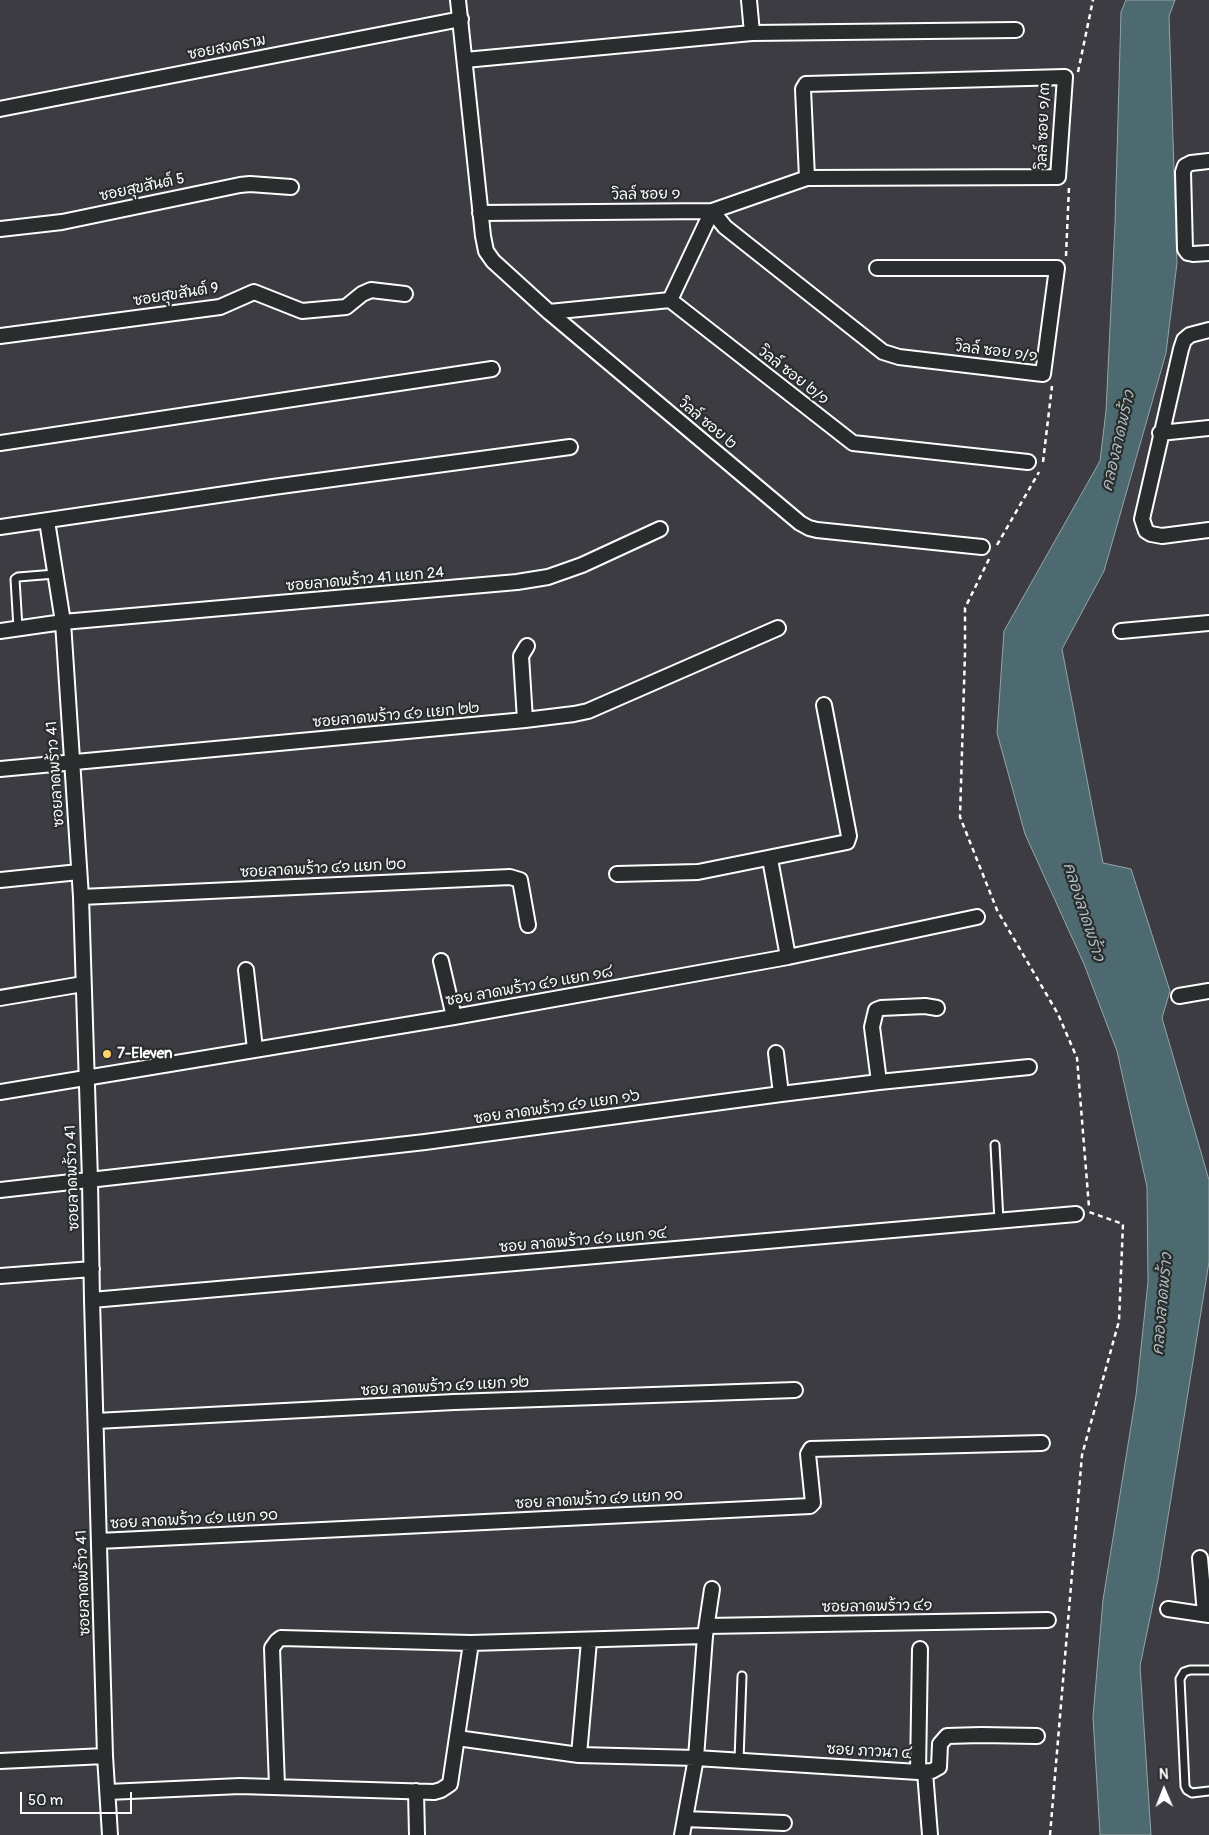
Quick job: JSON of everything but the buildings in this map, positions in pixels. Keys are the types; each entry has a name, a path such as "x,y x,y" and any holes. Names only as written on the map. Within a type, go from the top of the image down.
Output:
{"street":[{"name":"วิลล์ ซอย ๒","path":"458,0 482,236 486,251 493,261 550,312 808,528 990,550"},
{"path":"749,0 752,34"},
{"name":"ซอยสงคราม","path":"0,109 461,19"},
{"path":"465,60 752,34 1016,30"},
{"name":"วิลล์ ซอย ๑/๓","path":"1065,77 1058,177 807,178 803,88 806,84 1065,77"},
{"path":"1209,161 1191,163 1185,166 1183,172 1189,251 1209,253"},
{"name":"วิลล์ ซอย ๑","path":"480,213 712,211 807,178"},
{"name":"ซอยสุขสันต์ 5","path":"0,229 62,222 240,185 291,187"},
{"path":"550,312 670,300 712,211"},
{"name":"วิลล์ ซอย ๑/๑","path":"712,211 725,227 883,352 899,357 1043,374 1057,268 877,268"},
{"name":"ซอยสุขสันต์ 9","path":"0,336 220,307 254,292 302,310 346,306 371,290 405,294"},
{"name":"วิลล์ ซอย ๒/๑","path":"670,300 853,443 1028,462"},
{"path":"1206,330 1190,335 1184,340 1160,433 1142,519 1146,531 1162,536 1209,530"},
{"path":"0,443 492,369"},
{"path":"1160,433 1209,428"},
{"path":"0,527 273,487 570,447"},
{"name":"ซอยลาดพร้าว 41","path":"47,521 63,622 81,897 105,1756 110,1835"},
{"name":"ซอยลาดพร้าว 41 แยก 24","path":"0,631 63,622 517,582 548,577 582,565 660,530"},
{"path":"1121,631 1209,623"},
{"name":"ซอยลาดพร้าว ๔๑ แยก ๒๒","path":"0,769 525,720 588,711 778,628"},
{"path":"525,720 521,656 527,646"},
{"path":"617,874 698,872 845,844 849,841 824,705"},
{"path":"770,859 788,957"},
{"path":"0,880 79,872"},
{"name":"ซอยลาดพร้าว ๔๑ แยก ๒๐","path":"81,897 510,877 520,880 528,925"},
{"name":"ซอย ลาดพร้าว ๔๑ แยก ๑๘","path":"0,1092 454,1017 788,957 977,918"},
{"path":"441,961 454,1017"},
{"path":"246,970 255,1049"},
{"path":"0,998 83,984"},
{"path":"1179,996 1209,991"},
{"path":"878,1082 872,1026 876,1010 881,1008 925,1006 937,1008"},
{"path":"776,1053 780,1094"},
{"name":"ซอย ลาดพร้าว ๔๑ แยก ๑๖","path":"0,1190 425,1142 878,1082 1029,1067"},
{"name":"ซอย ลาดพร้าว ๔๑ แยก ๑๔","path":"92,1300 1076,1214"},
{"path":"0,1276 92,1269"},
{"name":"ซอย ลาดพร้าว ๔๑ แยก ๑๒","path":"96,1421 454,1402 795,1390"},
{"name":"ซอย ลาดพร้าว ๔๑ แยก ๑๐","path":"99,1541 810,1506 813,1503 808,1454 811,1449 1042,1443"},
{"path":"1168,1608 1207,1615 1200,1558"},
{"path":"682,1835 696,1758 706,1631 712,1589"},
{"name":"ซอยลาดพร้าว ๔๑","path":"277,1786 272,1648 276,1641 288,1638 471,1643 589,1641 706,1631 1048,1620"},
{"path":"579,1755 589,1641"},
{"path":"108,1792 277,1786 416,1791 441,1790 450,1784 471,1643"},
{"name":"ซอย ภาวนา ๔","path":"457,1738 579,1755 739,1760 921,1772 920,1649"},
{"path":"930,1835 921,1772 936,1770 939,1767 940,1744 947,1736 1036,1736"},
{"path":"0,1761 105,1756"},
{"path":"416,1791 418,1835"},
{"path":"685,1819 784,1823"}],"lane":[{"path":"18,628 15,579 18,577 55,574"},
{"path":"995,1145 999,1221"},
{"path":"1209,1670 1190,1670 1184,1672 1180,1679 1184,1786 1192,1793 1209,1792"},
{"path":"739,1760 742,1676"}],"path":[{"path":"1076,78 1094,0"},
{"path":"1065,264 1069,186"},
{"path":"1050,1835 1082,1455 1120,1321 1123,1224 1089,1212 1078,1058 1058,1014 997,910 960,817 965,608 990,550 1043,464 1052,383"}],"water":[{"name":"คลองลาดพร้าว","path":"1126,0 1175,0 1169,16 1177,263 1166,353 1104,571 1062,649 1103,863 1131,869 1170,991 1162,1018 1209,1180 1209,1262 1158,1579 1140,1666 1151,1835 1100,1835 1093,1717 1103,1600 1136,1395 1148,1282 1147,1187 1117,1051 1084,964 1025,834 997,733 1004,631 1100,461 1106,411 1115,224 1121,12"}],"place":[{"name":"7-Eleven","path":"107,1054"}]}
